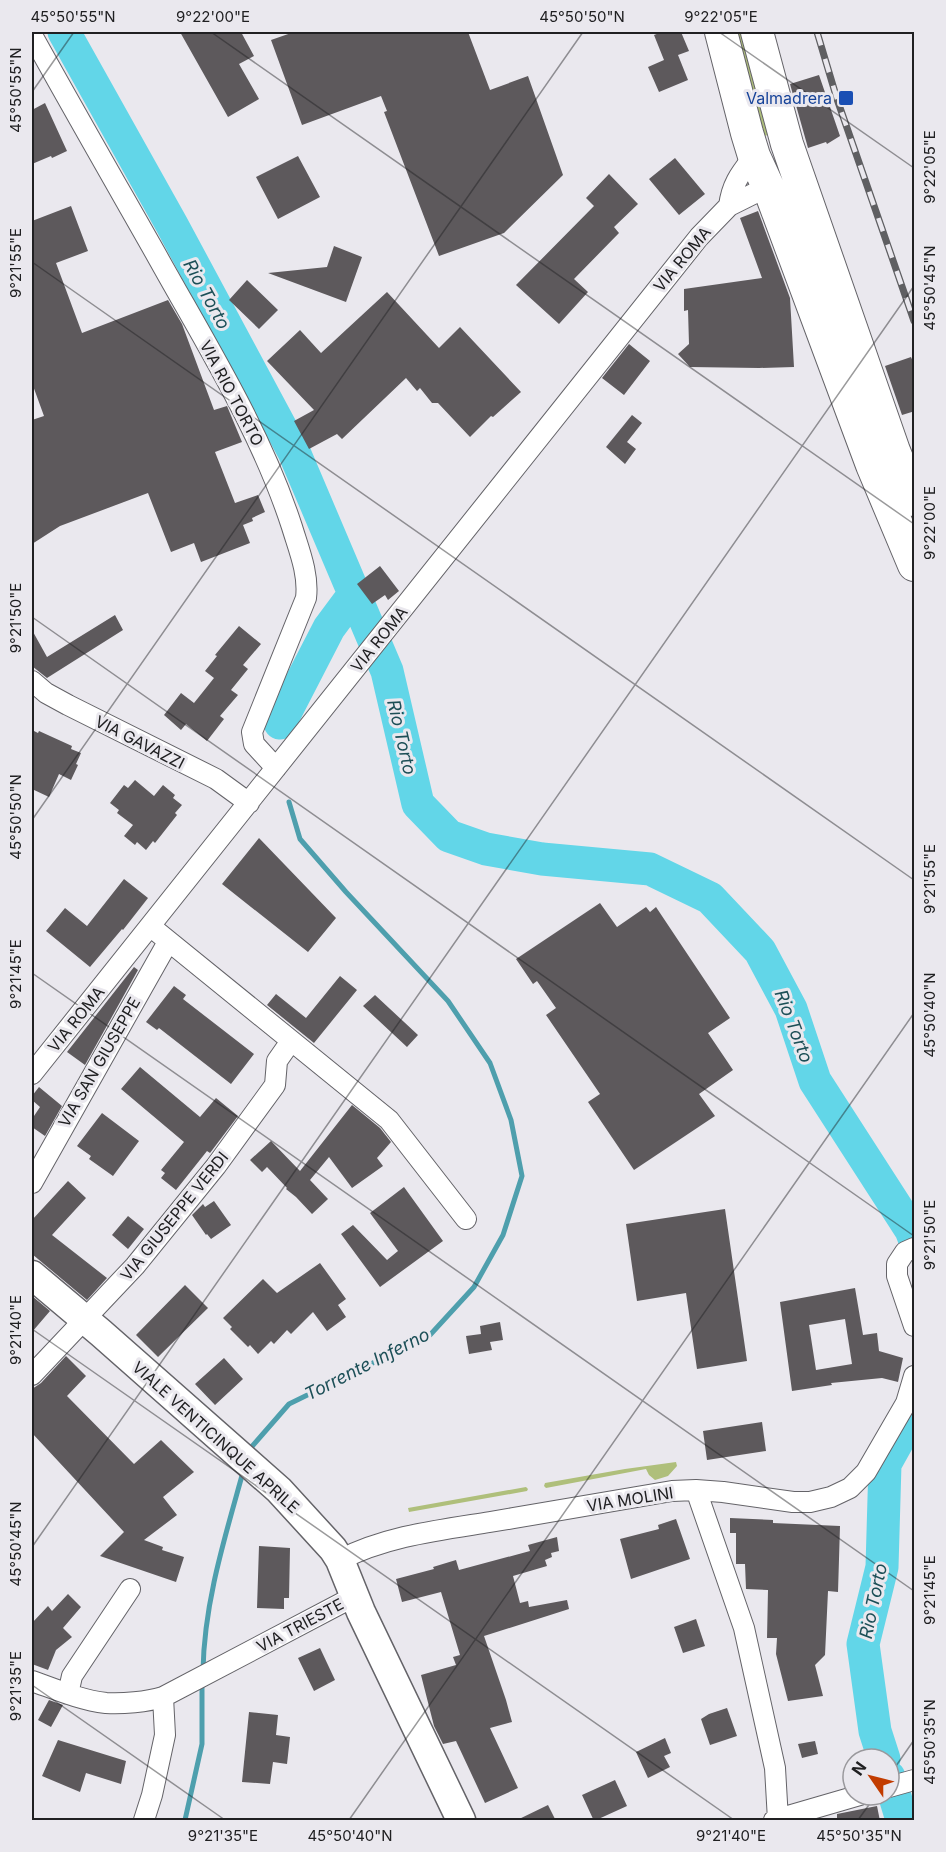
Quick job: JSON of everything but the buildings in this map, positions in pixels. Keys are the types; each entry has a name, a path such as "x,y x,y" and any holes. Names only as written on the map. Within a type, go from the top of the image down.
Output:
{"main road":[{"path":"721,32 754,156 770,191 872,465 915,565"},
{"path":"757,32 788,144 894,451 915,500"},
{"path":"767,187 799,175"},
{"name":"VIALE VENTICINQUE APRILE","path":"32,1275 279,1490 333,1550 340,1560 461,1821"}],"street":[{"name":"VIA RIO TORTO","path":"32,35 231,387 273,472 289,518 305,571 306,598 252,732 254,744 276,768"},
{"name":"VIA ROMA","path":"729,206 735,182 754,156"},
{"name":"VIA ROMA","path":"32,1074 699,237 729,206 767,187"},
{"name":"VIA GAVAZZI","path":"32,681 46,693 68,705 216,779 249,803"},
{"path":"150,926 389,1120 466,1219"},
{"name":"VIA SAN GIUSEPPE","path":"32,1183 168,942"},
{"name":"VIA GIUSEPPE VERDI","path":"32,1375 135,1266 216,1166 275,1085 277,1061 291,1041"},
{"path":"910,1250 897,1264 897,1276 915,1326"},
{"path":"696,1490 810,1502 831,1497 850,1488 866,1472 906,1403 915,1376"},
{"name":"VIA MOLINI","path":"340,1560 377,1544 434,1531 672,1491 696,1490 744,1628 775,1768 777,1820 841,1801"},
{"path":"68,1694 72,1676 130,1589"},
{"name":"VIA TRIESTE","path":"170,1694 355,1596"},
{"path":"32,1681 68,1694 106,1703 152,1700 170,1694 165,1735 144,1821"}],"green space":[{"path":"734,32 742,32 773,133 762,137"},
{"path":"676,1462 677,1466 668,1476 655,1480 646,1469 546,1488 544,1486 545,1483"},
{"path":"526,1487 527,1491 409,1512 408,1508"}],"waterway":[{"name":"Rio Torto","path":"64,32 172,225 294,452 387,671 418,804 449,836 486,849 542,859 650,869 710,898 760,951 791,1009 815,1081 914,1238"},
{"name":"Torrente Inferno","path":"280,723 329,628 355,593"},
{"name":"Torrente Inferno","path":"248,1451 289,1404 430,1335 474,1287 503,1235 522,1176 511,1120 490,1063 448,1001 300,839 289,802"},
{"name":"Rio Torto","path":"880,1747 875,1731 863,1644 882,1567 885,1464 914,1412"},
{"name":"Torrente Inferno","path":"203,1671 211,1595 243,1472"},
{"name":"Torrente Inferno","path":"185,1820 202,1744 202,1683"},
{"name":"Rio Torto","path":"898,1807 902,1820"}],"railway":[{"path":"817,32 837,99 914,321"}],"place":[{"name":"Valmadrera","path":"846,98"}]}
